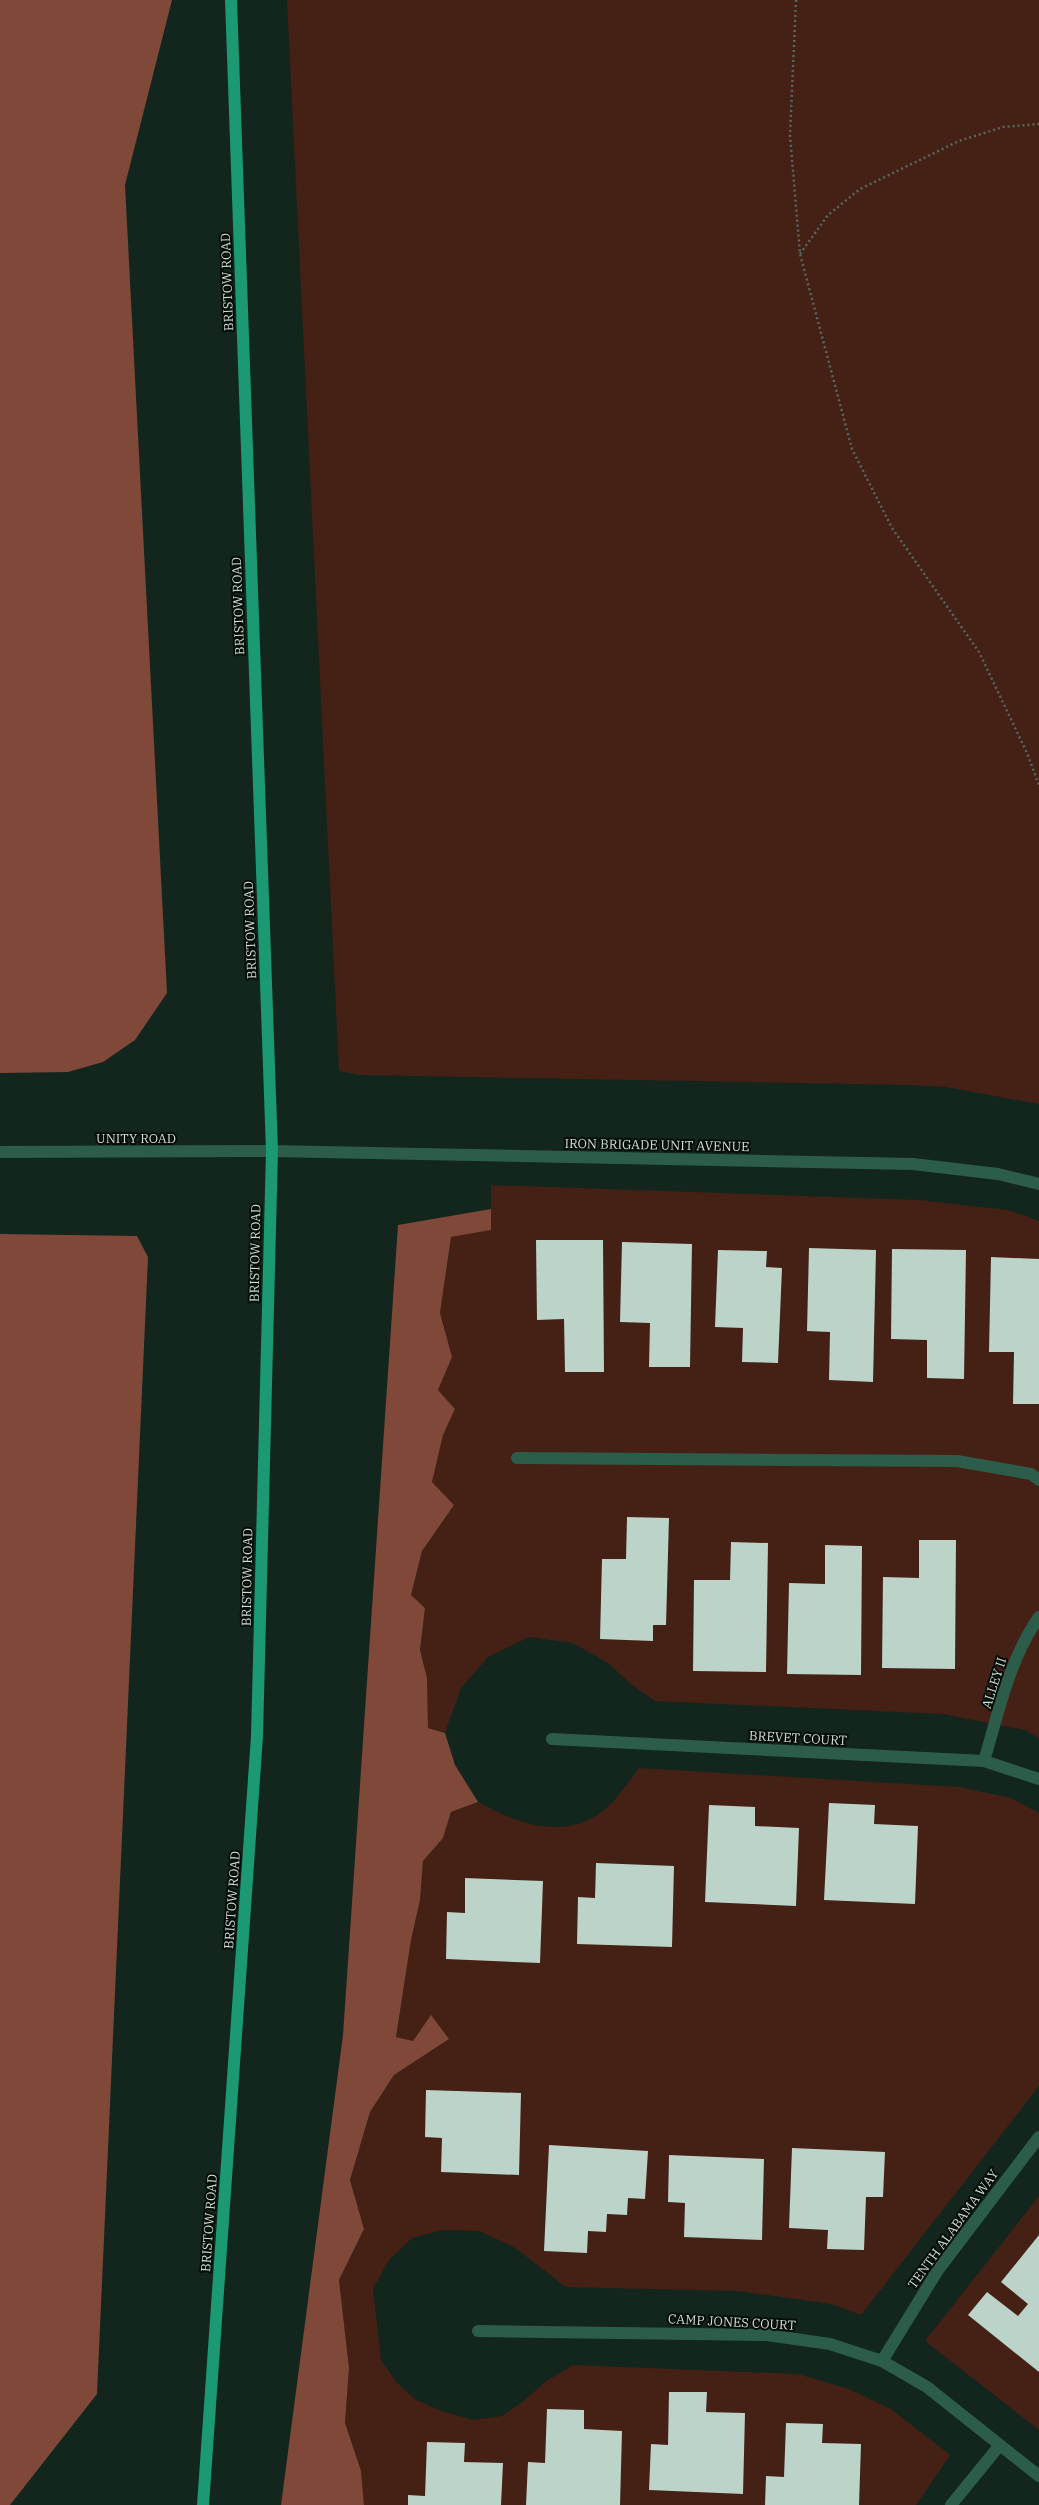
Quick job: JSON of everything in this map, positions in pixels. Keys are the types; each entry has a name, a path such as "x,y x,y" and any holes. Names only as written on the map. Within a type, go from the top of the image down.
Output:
{"main road":[{"name":"BRISTOW ROAD","path":"203,2505 257,1736 272,1151 231,0"}],"street":[{"name":"UNITY ROAD","path":"0,1152 272,1151"},
{"name":"IRON BRIGADE UNIT AVENUE","path":"272,1151 913,1164 998,1174 1039,1184"},
{"path":"517,1458 956,1461 1031,1474 1039,1480"},
{"name":"ALLEY II","path":"984,1762 1010,1670 1029,1632 1039,1617"},
{"name":"BREVET COURT","path":"552,1739 984,1762 1039,1779"},
{"name":"TENTH ALABAMA WAY","path":"882,2360 938,2270 1039,2137"},
{"name":"CAMP JONES COURT","path":"478,2331 767,2336 830,2344 882,2360 927,2387 1039,2476"},
{"path":"951,2505 1000,2444"}],"path":[{"path":"796,0 790,135 800,254 852,449 892,528 979,652 1027,753 1039,785"},
{"path":"800,254 828,215 860,189 959,141 1003,127 1039,124"}],"shaded area":[{"path":"0,0 172,0 125,185 167,993 135,1040 103,1062 68,1072 0,1073"},
{"path":"287,0 1039,0 1039,1104 946,1087 909,1085 359,1075 339,1071"},
{"path":"491,1185 918,1200 1008,1210 1039,1221 1039,1738 1025,1730 943,1714 655,1701 632,1685 608,1663 573,1643 529,1637 488,1657 461,1688 445,1733 428,1728 427,1678 420,1650 425,1608 411,1595 422,1551 454,1505 432,1482 443,1435 455,1409 438,1390 452,1357 440,1313 451,1237 491,1230"},
{"path":"491,1209 491,1230 451,1237 440,1313 452,1357 438,1390 455,1409 443,1435 432,1482 454,1505 422,1551 411,1595 425,1608 420,1650 427,1678 428,1728 445,1733 455,1765 478,1802 451,1812 443,1838 423,1861 420,1900 411,1940 396,2037 413,2041 431,2015 449,2039 394,2075 370,2112 350,2180 364,2229 339,2280 349,2368 345,2423 361,2471 364,2505 281,2505 343,2035 398,1225"},
{"path":"0,1234 137,1236 148,1257 97,2394 10,2505 0,2505"},
{"path":"639,1768 959,1787 1011,1798 1039,1813 1039,2086 861,2315 831,2304 738,2291 566,2287 514,2247 479,2231 442,2230 412,2238 389,2260 373,2289 381,2360 396,2382 416,2400 442,2411 473,2420 502,2416 524,2401 545,2382 573,2365 798,2374 849,2389 891,2409 950,2455 916,2505 364,2505 361,2471 345,2423 349,2368 339,2280 364,2229 350,2180 370,2112 394,2075 449,2039 413,2041 396,2037 411,1940 420,1900 423,1861 443,1838 451,1812 478,1802 509,1817 540,1826 556,1827 572,1825 588,1820 608,1807"},
{"path":"1039,2196 1039,2430 925,2341"}],"building":[{"path":"536,1240 603,1240 604,1372 565,1372 564,1319 537,1320"},
{"path":"622,1242 692,1244 690,1367 649,1367 650,1323 620,1322"},
{"path":"809,1248 876,1250 873,1382 829,1380 830,1332 807,1331"},
{"path":"892,1249 966,1250 964,1379 927,1378 927,1340 891,1339"},
{"path":"718,1250 767,1251 766,1267 782,1268 778,1363 742,1362 743,1328 715,1327"},
{"path":"991,1257 1039,1259 1039,1404 1013,1404 1014,1352 989,1352"},
{"path":"627,1517 669,1518 666,1625 653,1625 653,1641 600,1639 602,1559 626,1559"},
{"path":"919,1540 956,1540 955,1669 882,1668 883,1577 919,1578"},
{"path":"731,1542 768,1543 766,1672 693,1671 694,1580 730,1580"},
{"path":"825,1545 862,1546 861,1675 787,1674 789,1583 825,1584"},
{"path":"829,1803 875,1805 874,1824 918,1826 915,1904 824,1900"},
{"path":"709,1805 755,1807 755,1826 799,1828 796,1906 705,1902"},
{"path":"596,1863 674,1866 672,1947 577,1944 578,1897 595,1898"},
{"path":"465,1878 543,1881 540,1963 446,1959 447,1912 465,1913"},
{"path":"426,2090 521,2093 519,2175 441,2172 442,2138 425,2137"},
{"path":"549,2145 648,2151 645,2199 628,2198 627,2215 607,2214 606,2232 588,2231 587,2253 544,2251"},
{"path":"792,2148 885,2152 883,2197 866,2197 864,2250 827,2249 828,2230 789,2228"},
{"path":"669,2155 764,2159 762,2240 684,2237 685,2203 668,2202"},
{"path":"1039,2235 1039,2372 968,2315 987,2292 1018,2316 1028,2304 1001,2282"},
{"path":"669,2392 707,2392 706,2412 745,2413 743,2494 649,2490 651,2444 668,2445"},
{"path":"547,2409 584,2410 584,2429 622,2431 620,2505 526,2505 528,2462 545,2463"},
{"path":"786,2423 823,2424 822,2443 861,2444 859,2505 765,2505 766,2476 784,2477"},
{"path":"427,2442 465,2443 464,2462 503,2463 501,2505 408,2505 408,2495 425,2496"}]}
